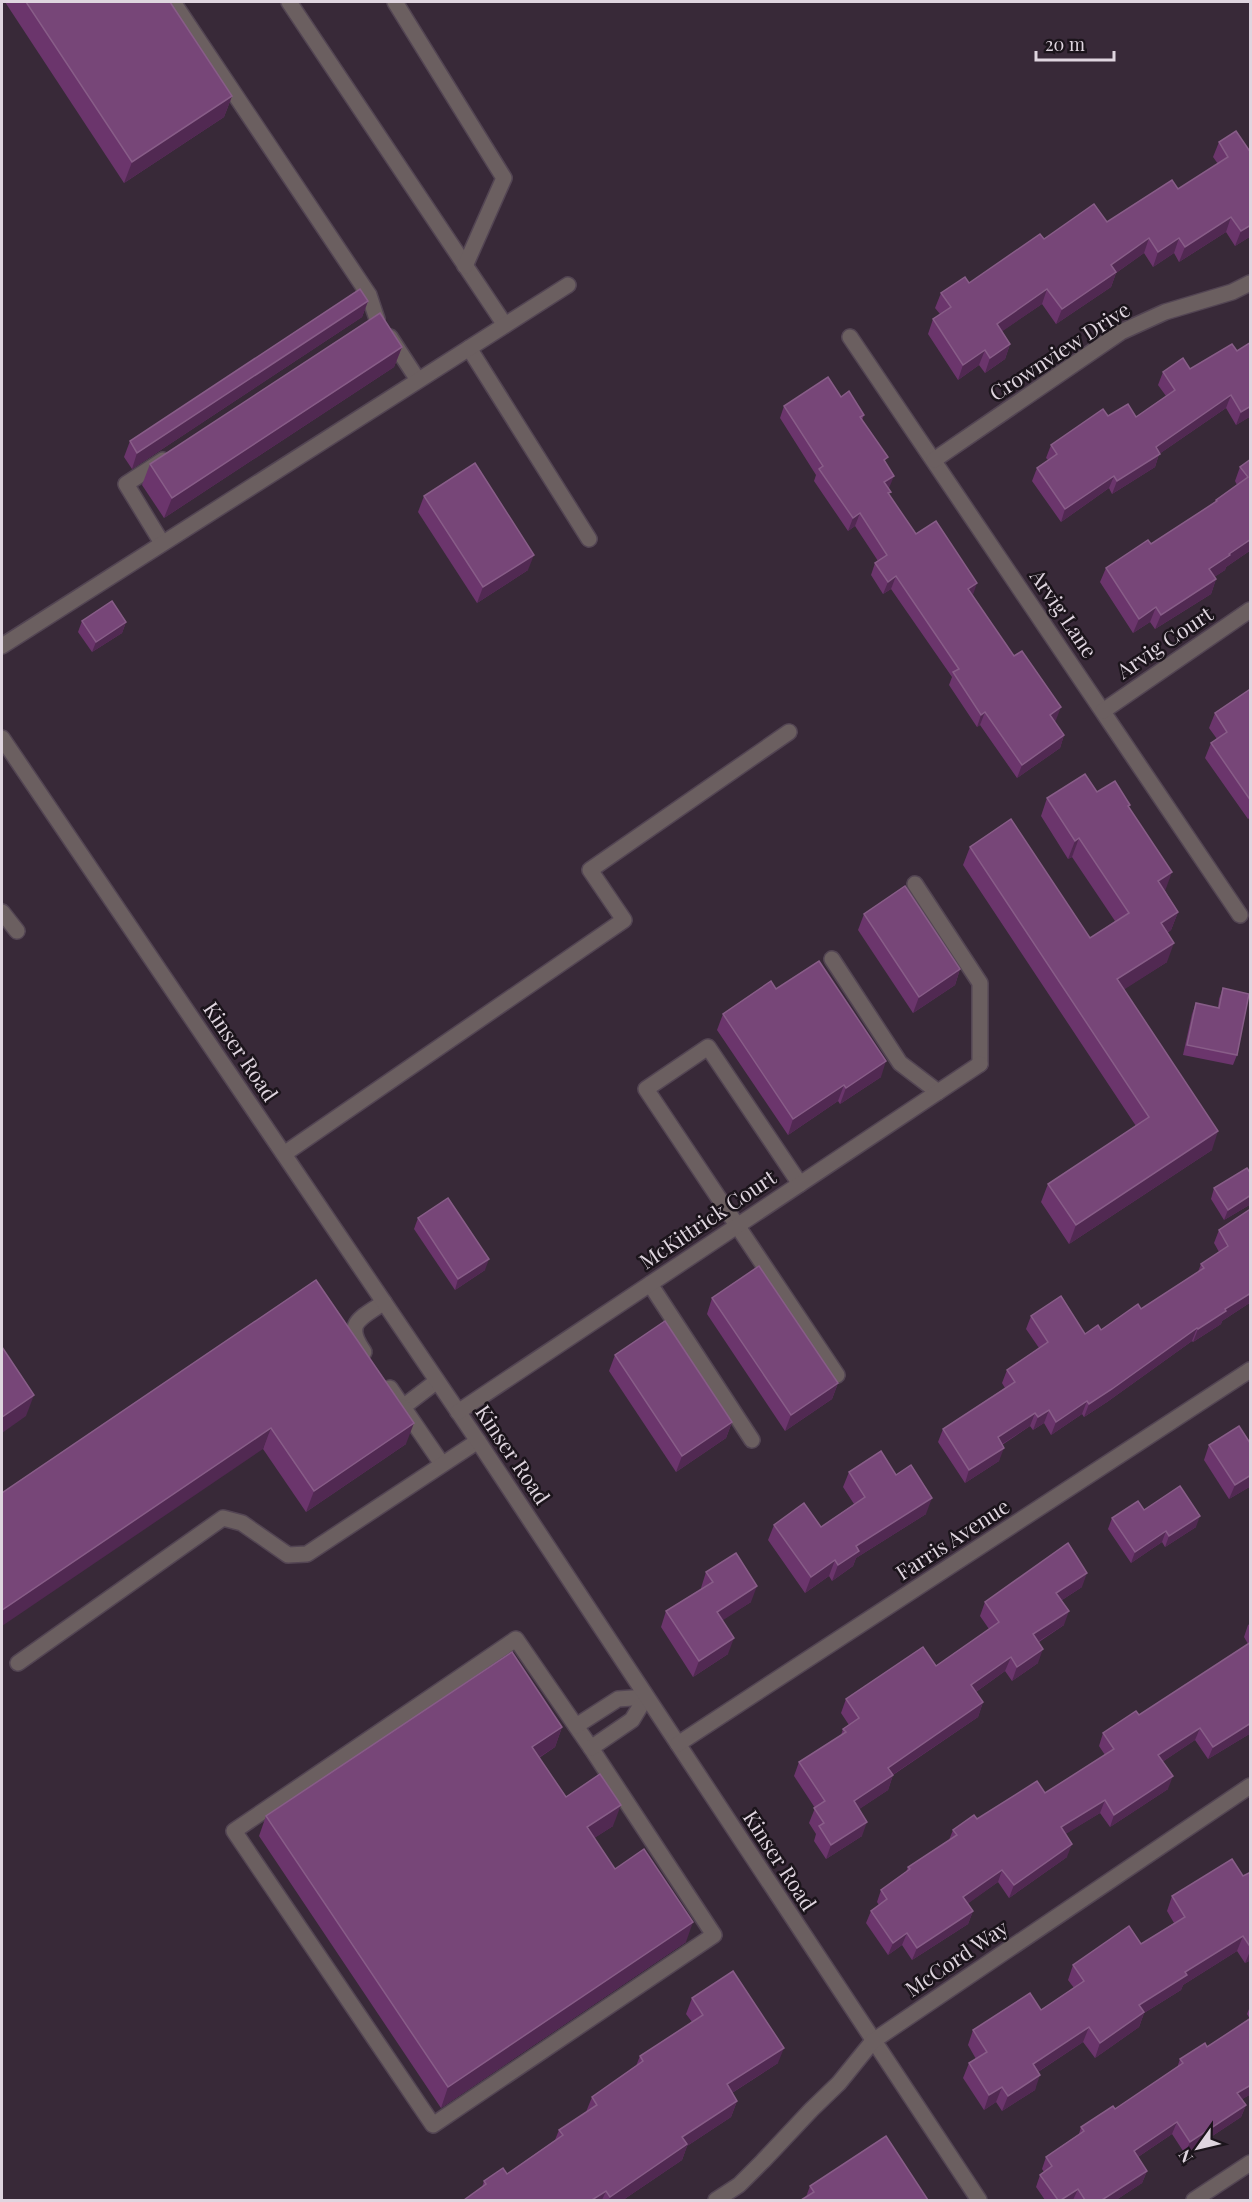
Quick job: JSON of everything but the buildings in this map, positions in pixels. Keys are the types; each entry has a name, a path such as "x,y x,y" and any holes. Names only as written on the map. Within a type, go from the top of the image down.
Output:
{"street":[{"path":"173,2 369,295 372,322 418,380"},
{"path":"289,2 505,325"},
{"path":"395,2 504,178 465,266"},
{"name":"Crownview Drive","path":"934,460 1121,332 1165,312 1232,292 1251,283"},
{"path":"2,646 568,285"},
{"name":"Arvig Lane","path":"850,337 1240,915"},
{"path":"469,348 589,539"},
{"path":"162,543 126,484 174,452"},
{"name":"Arvig Court","path":"1103,711 1251,610"},
{"path":"284,1154 624,920 590,870 789,732"},
{"name":"Kinser Road","path":"2,738 459,1412 979,2200"},
{"name":"McKittrick Court","path":"459,1412 980,1064 980,983 915,884"},
{"path":"2,912 16,931"},
{"path":"832,959 900,1063 939,1092"},
{"path":"800,1184 708,1047 646,1089 837,1375"},
{"path":"650,1284 752,1440"},
{"path":"384,1302 358,1321 353,1331 355,1340 442,1464"},
{"name":"Farris Avenue","path":"678,1744 1251,1370"},
{"path":"403,1407 437,1381"},
{"path":"18,1663 223,1518 242,1523 288,1555 307,1554 478,1441"},
{"path":"516,1639 576,1726 714,1935 433,2125 234,1831 516,1639"},
{"path":"576,1726 618,1699 646,1697"},
{"path":"591,1748 632,1720 646,1697"},
{"name":"McCord Way","path":"716,2200 739,2185 764,2161 839,2083 873,2041 1251,1786"},
{"path":"1194,2200 1251,2163"}]}
